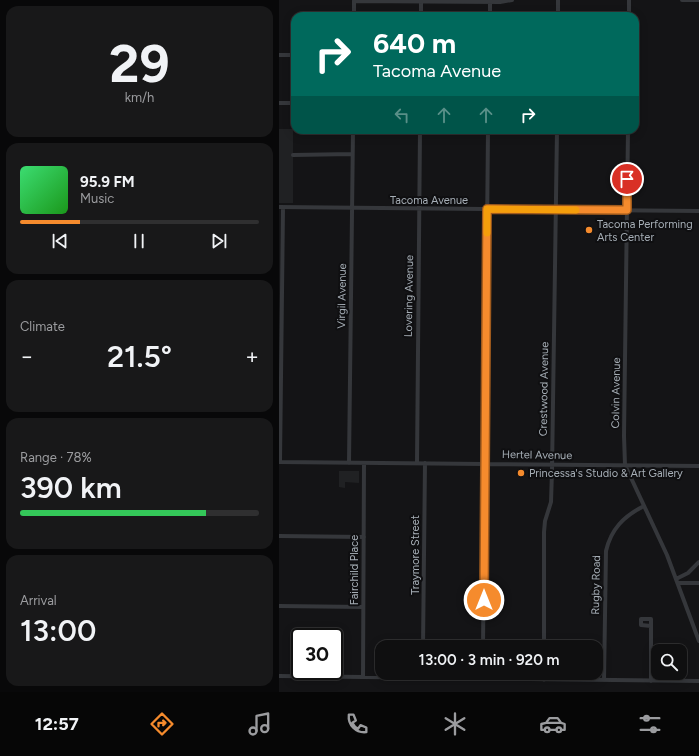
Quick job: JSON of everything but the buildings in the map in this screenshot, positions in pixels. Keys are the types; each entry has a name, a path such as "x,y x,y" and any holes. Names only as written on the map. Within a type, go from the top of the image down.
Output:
{"street":[{"path":"354,12 354,1 490,2 512,0"},
{"path":"558,0 558,12"},
{"path":"629,0 629,12"},
{"path":"682,0 699,0"},
{"path":"421,1 421,12"},
{"path":"490,2 490,12"},
{"path":"279,55 291,55"},
{"path":"279,103 291,104"},
{"name":"Virgil Avenue","path":"349,463 353,134"},
{"name":"Lovering Avenue","path":"417,463 420,134"},
{"path":"483,640 488,134"},
{"name":"Crestwood Avenue","path":"544,640 544,532 545,521 551,502 553,464 557,134"},
{"name":"Colvin Avenue","path":"628,134 624,436 625,465 667,555 699,641"},
{"path":"293,155 352,154"},
{"path":"280,462 281,208"},
{"name":"Tacoma Avenue","path":"281,208 699,211"},
{"name":"Hertel Avenue","path":"280,462 699,466"},
{"name":"Fairchild Place","path":"363,677 364,463"},
{"name":"Traymore Street","path":"423,640 425,463"},
{"name":"Rugby Road","path":"604,680 606,551 610,538 617,526 627,516 644,506"},
{"path":"279,536 363,537"},
{"path":"677,581 699,562"},
{"path":"677,581 699,583"},
{"path":"279,606 363,607"},
{"path":"651,626 651,681"},
{"path":"279,676 375,677"},
{"path":"604,680 699,681"}],"shaded area":[{"path":"279,129 291,129 291,134 293,134 293,203 279,203"},
{"path":"339,471 359,471 359,483 345,482 345,488 339,487"}],"slow traffic":[{"path":"487,233 487,209 576,210"}],"place":[{"name":"Tacoma Performing Arts Center","path":"589,230"},
{"name":"Princessa's Studio & Art Gallery","path":"521,473"}],"route":[{"path":"484,600 487,209 627,210 627,179"}]}
